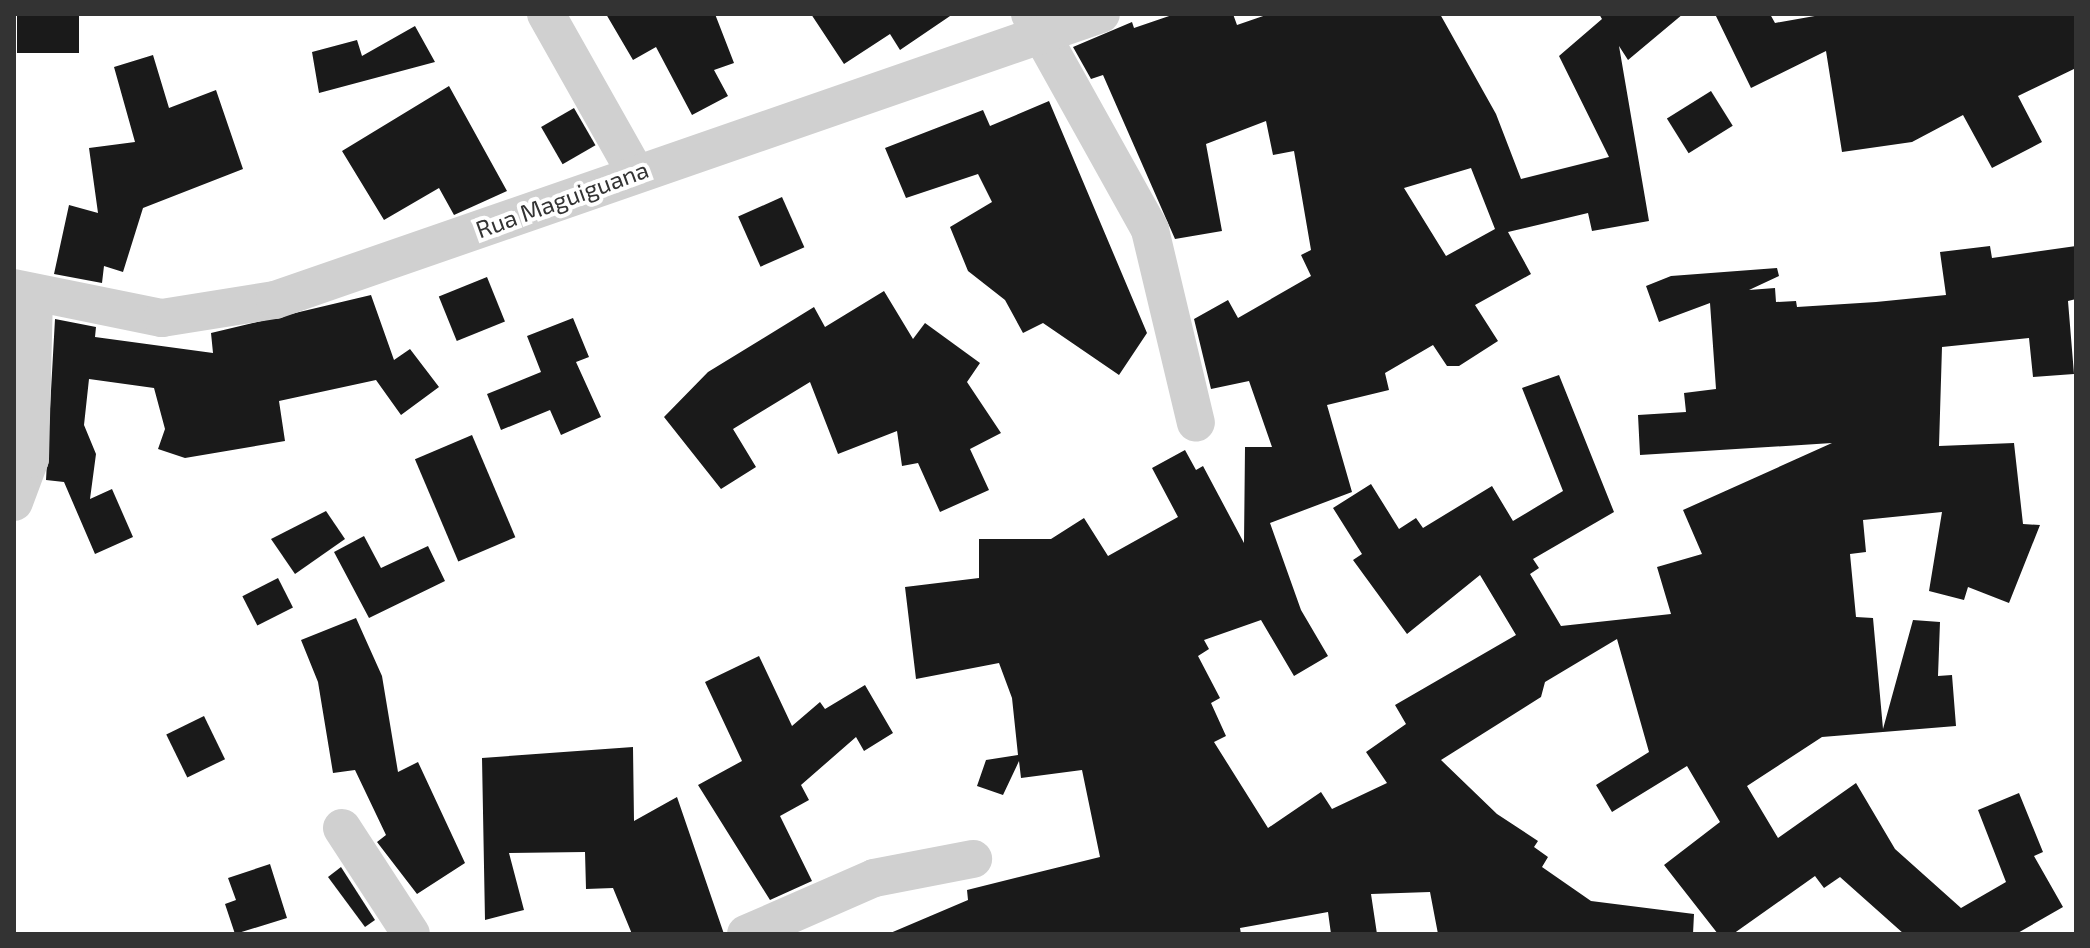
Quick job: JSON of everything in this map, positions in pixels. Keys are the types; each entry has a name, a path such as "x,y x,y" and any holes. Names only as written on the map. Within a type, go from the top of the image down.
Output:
{"street":[{"path":"546,14 635,172"},
{"name":"Rua Maguiguana","path":"24,292 162,318 275,300 635,172 1036,23 1101,14"},
{"path":"1036,23 1150,230 1196,423"},
{"path":"14,502 30,459 24,292"},
{"path":"342,828 411,934"},
{"path":"746,934 874,878 973,859"}],"building":[{"path":"17,14 79,14 79,53 17,53"},
{"path":"606,14 715,14 734,63 714,70 728,96 692,115 656,47 633,60"},
{"path":"811,14 953,14 900,50 890,34 844,64"},
{"path":"1175,14 1233,14 1237,25 1269,14 1440,14 1496,114 1521,179 1609,157 1559,56 1602,19 1599,14 1683,14 1628,60 1619,46 1649,221 1592,231 1588,213 1508,232 1531,274 1475,305 1498,341 1459,366 1447,366 1433,345 1385,373 1389,390 1327,405 1352,492 1270,523 1301,610 1328,656 1294,676 1261,620 1204,640 1209,649 1198,656 1220,698 1211,703 1226,736 1214,742 1268,828 1321,792 1332,809 1387,783 1366,752 1406,724 1395,705 1516,635 1480,575 1407,634 1353,560 1362,554 1333,508 1371,484 1399,529 1416,518 1423,528 1492,486 1513,521 1563,491 1522,388 1559,375 1614,512 1533,559 1539,568 1530,574 1561,626 1671,614 1657,567 1702,554 1683,510 1832,443 1640,455 1638,415 1686,412 1684,393 1716,389 1710,303 1659,322 1646,286 1671,276 1777,268 1779,276 1749,290 1775,288 1776,302 1796,301 1797,307 1876,302 1946,295 1940,252 1990,246 1992,258 2076,246 2076,299 2068,301 2074,374 2033,377 2029,338 1942,347 1939,446 2014,443 2023,524 2040,525 2009,603 1968,587 1964,600 1929,591 1942,512 1863,520 1866,552 1850,554 1856,617 1873,618 1883,729 1913,620 1940,622 1938,676 1952,675 1956,726 1822,737 1747,786 1778,838 1856,783 1895,849 1961,908 2006,882 1978,810 2019,793 2043,852 2034,856 2063,907 2016,934 1904,934 1840,877 1824,888 1815,876 1733,934 1718,934 1664,865 1720,822 1687,766 1612,812 1596,785 1649,752 1617,639 1545,682 1541,697 1441,760 1497,814 1538,841 1534,847 1548,857 1542,867 1591,901 1694,914 1693,934 1438,934 1430,892 1371,894 1377,934 1331,934 1328,912 1240,928 1241,934 888,934 968,900 967,890 1100,857 1082,770 1021,778 1019,761 1003,795 977,786 986,760 1018,755 1012,698 999,663 916,679 905,587 979,578 979,539 1051,539 1084,518 1108,556 1178,517 1152,468 1185,450 1196,470 1203,466 1244,543 1245,447 1272,447 1249,381 1211,389 1194,319 1228,300 1238,318 1311,276 1301,255 1311,250 1294,151 1273,155 1266,121 1206,144 1222,231 1175,239 1103,75 1091,79 1073,47 1132,22 1134,28","holes":["1471,168 1495,229 1446,256 1404,188"]},
{"path":"1715,14 1770,14 1775,23 1826,14 2076,14 2076,68 2018,96 2042,142 1992,168 1963,115 1912,142 1842,152 1826,51 1751,88"},
{"path":"415,26 435,62 319,93 312,52 357,40 362,56"},
{"path":"153,55 169,108 216,90 243,169 143,208 123,272 104,266 102,283 54,274 69,205 98,213 89,148 135,142 114,67"},
{"path":"449,86 507,191 454,215 439,188 384,220 342,151"},
{"path":"1711,91 1733,126 1689,153 1667,119"},
{"path":"1049,101 1147,333 1119,375 1043,323 1023,333 1005,300 968,271 950,227 992,202 978,174 906,198 885,148 983,110 990,126"},
{"path":"574,108 596,145 563,164 541,127"},
{"path":"782,197 804,247 761,267 738,217"},
{"path":"487,277 505,322 457,341 439,296"},
{"path":"884,291 913,339 925,323 980,363 967,382 1001,433 970,449 989,490 940,512 918,463 902,466 897,431 838,454 810,382 733,429 756,467 721,489 664,417 708,372 814,307 825,327"},
{"path":"371,295 394,360 410,349 439,387 401,415 376,380 279,401 285,441 185,458 158,449 165,429 154,388 89,379 84,425 96,454 90,499 112,489 133,537 95,554 64,482 46,480 55,319 96,327 95,337 213,353 211,333"},
{"path":"573,318 589,357 576,362 601,417 561,435 550,410 501,430 487,394 541,372 527,336"},
{"path":"472,435 515,537 458,561 415,459"},
{"path":"326,511 345,539 295,574 271,539"},
{"path":"364,536 381,568 428,546 445,581 369,618 334,552"},
{"path":"278,578 293,607 257,626 242,596"},
{"path":"356,618 382,676 398,772 418,762 465,863 417,894 377,842 386,835 355,770 333,773 318,682 301,640"},
{"path":"759,656 792,726 820,702 825,709 865,685 893,733 864,751 856,737 801,785 809,800 780,816 812,881 770,900 698,785 742,761 705,682"},
{"path":"204,716 225,759 187,778 166,734"},
{"path":"633,747 634,821 677,797 724,934 632,934 613,888 586,889 585,852 509,853 524,910 485,920 482,758"},
{"path":"270,864 287,918 235,934 225,904 236,900 228,878"},
{"path":"341,867 375,920 365,927 328,877"}]}
